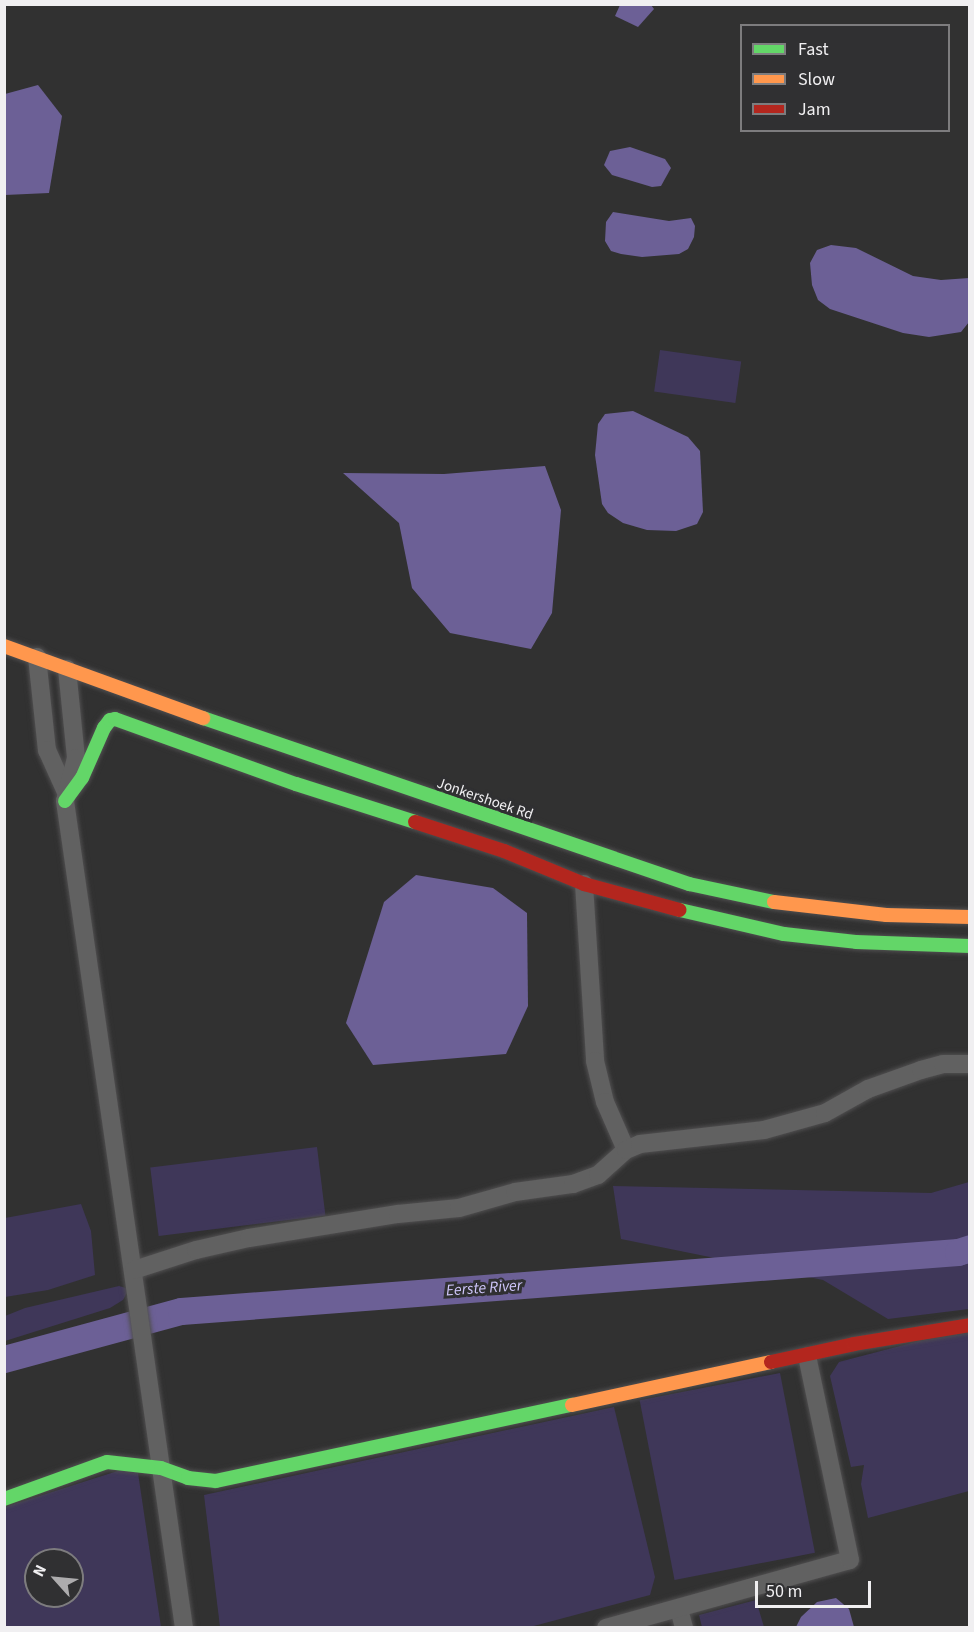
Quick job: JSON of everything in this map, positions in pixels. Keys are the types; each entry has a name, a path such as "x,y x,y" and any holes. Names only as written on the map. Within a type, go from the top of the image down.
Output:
{"street":[{"name":"Jonkershoek Rd","path":"4,646 298,752 689,884 788,905 885,915 969,916"},
{"path":"37,657 47,750 66,797 114,1154 134,1269 184,1628"},
{"path":"66,797 76,758 67,669"},
{"path":"66,797 82,778 104,728 110,720 115,719 296,784 504,851 584,884 673,909 784,934 856,942 969,946"},
{"path":"584,884 595,1061 605,1102 626,1150"},
{"path":"134,1269 196,1250 249,1238 398,1214 459,1208 515,1192 573,1184 598,1175 626,1150 640,1144 764,1130 825,1113 868,1089 921,1070 943,1064 969,1064"},
{"path":"4,1499 107,1462 161,1468 188,1478 216,1481 807,1356 854,1344 969,1325"},
{"path":"606,1628 850,1560 807,1356"},
{"path":"679,1609 684,1628"}],"shaded area":[{"path":"620,5 651,5 654,9 638,27 615,16"},
{"path":"38,85 62,116 49,193 5,195 5,94"},
{"path":"630,147 665,159 671,168 661,186 652,187 612,175 604,165 610,151"},
{"path":"613,212 669,221 691,218 695,226 694,237 688,249 679,254 642,257 611,251 605,241 606,222"},
{"path":"831,245 856,248 913,276 941,280 969,278 969,322 961,332 929,337 903,333 830,309 818,300 812,285 810,263 817,250"},
{"path":"660,350 741,361 735,403 654,392"},
{"path":"633,411 688,437 700,451 703,512 697,524 676,531 647,530 623,523 608,513 602,504 595,455 598,424 605,414"},
{"path":"545,466 561,510 552,613 531,649 450,633 412,588 399,523 343,473 444,474"},
{"path":"416,875 493,888 527,913 528,1006 506,1054 373,1065 346,1023 384,902"},
{"path":"317,1147 325,1215 159,1236 150,1167"},
{"path":"969,1182 969,1309 888,1319 823,1280 621,1239 613,1186 931,1193"},
{"path":"81,1204 91,1231 95,1275 48,1290 5,1297 5,1218"},
{"path":"119,1286 129,1289 123,1300 110,1308 5,1341 5,1316 25,1308"},
{"path":"969,1333 969,1491 868,1518 861,1484 864,1465 851,1467 830,1376 839,1362 919,1341"},
{"path":"780,1373 815,1553 675,1580 640,1400"},
{"path":"614,1407 655,1577 650,1595 530,1627 220,1627 204,1495"},
{"path":"127,1468 138,1473 161,1627 5,1628 5,1507"},
{"path":"836,1598 849,1609 854,1627 796,1627 801,1617 817,1602"},
{"path":"756,1600 764,1627 702,1627 699,1615"}],"waterway":[{"name":"Eerste River","path":"4,1359 181,1311 958,1252 970,1248"}],"traffic: fast":[{"path":"203,718 689,884 774,902"},
{"path":"65,801 82,778 104,728 110,720 115,719 296,784 415,822"},
{"path":"680,910 784,934 856,942 970,946"},
{"path":"4,1499 107,1462 161,1468 188,1478 216,1481 572,1405"}],"traffic: slow":[{"path":"4,646 203,718"},
{"path":"774,902 886,915 970,917"},
{"path":"572,1405 771,1362"}],"traffic: jam":[{"path":"415,822 504,851 584,884 680,910"},
{"path":"771,1362 854,1344 970,1325"}]}
